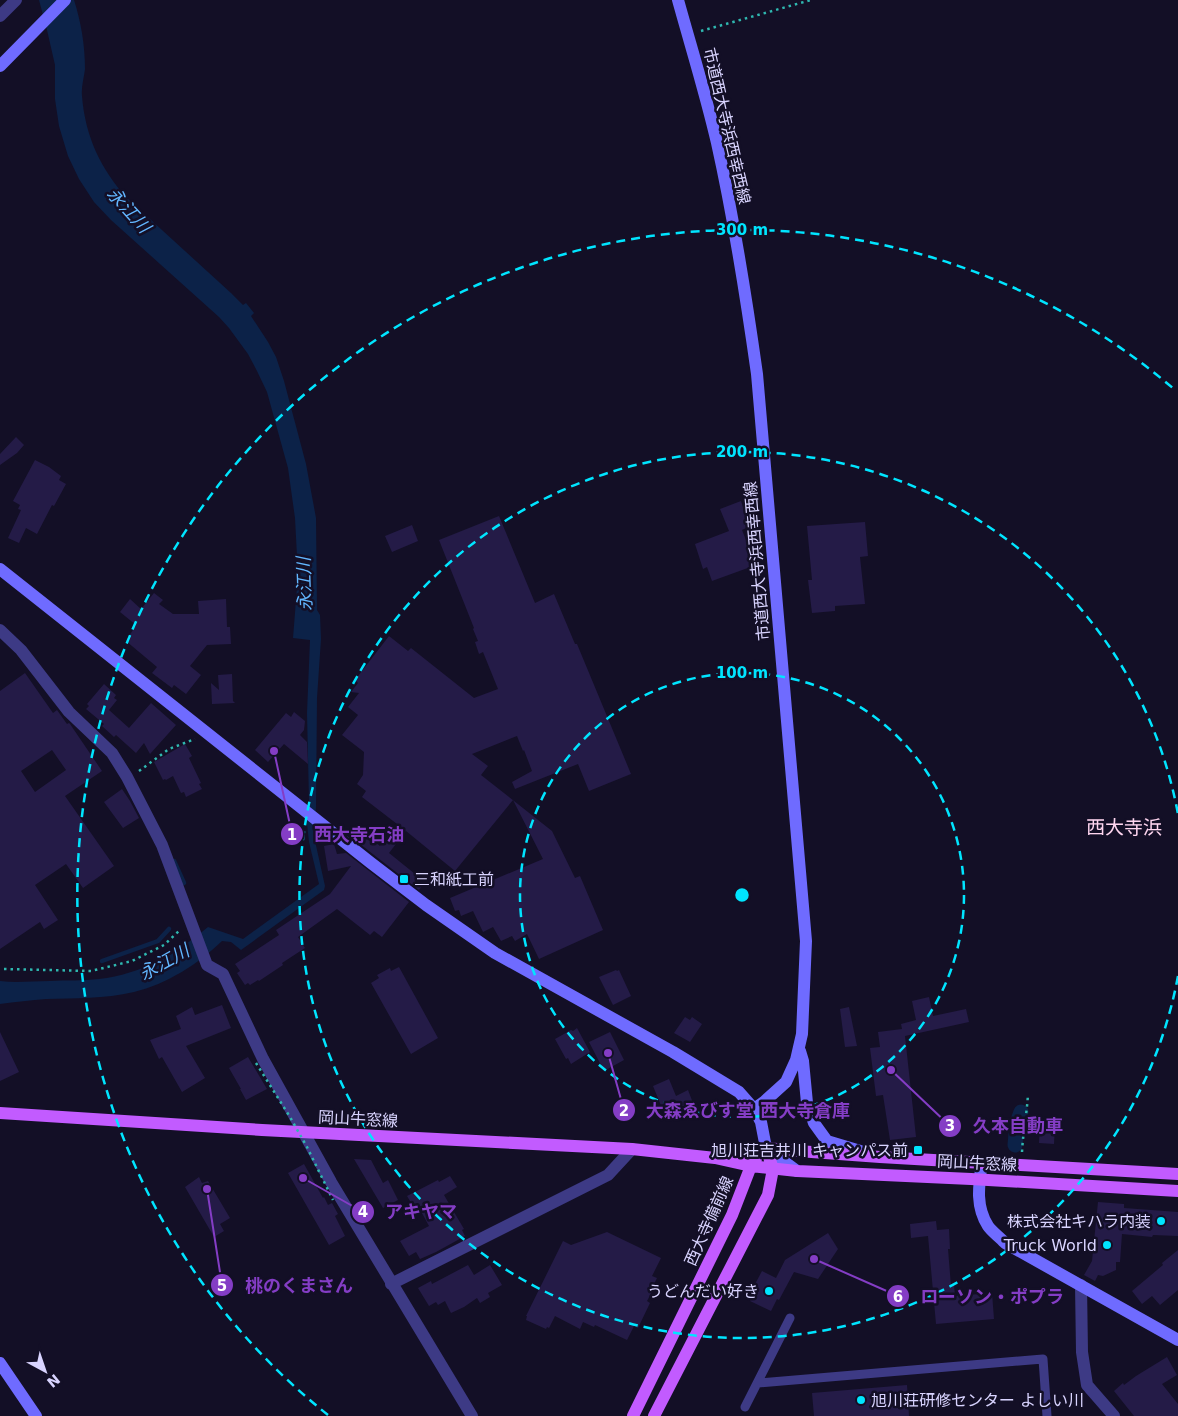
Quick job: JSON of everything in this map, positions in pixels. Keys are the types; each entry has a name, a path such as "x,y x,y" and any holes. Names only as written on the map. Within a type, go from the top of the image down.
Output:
{"main road":[{"name":"岡山牛窓線","path":"0,1113 303,1132 632,1149 715,1158 751,1166 797,1171 980,1179 1178,1191"},
{"name":"岡山牛窓線","path":"715,1158 766,1148 880,1157 1178,1174"},
{"name":"西大寺備前線","path":"633,1416 732,1215 751,1166 766,1148"},
{"path":"654,1416 768,1195 773,1169 766,1148"}],"street":[{"path":"0,16 16,0"},
{"path":"0,66 64,0"},
{"name":"市道西大寺浜西幸西線","path":"678,0 689,35 716,142 733,218 748,305 757,374 806,941 800,1048 786,1082 766,1101 754,1109"},
{"path":"0,569 426,905 495,952 673,1052 739,1092 754,1109 761,1122 766,1148 797,1171"},
{"path":"0,630 21,650 68,712 112,753 162,845 208,965 223,974 263,1059 330,1182 472,1416"},
{"path":"800,1048 807,1103 814,1123 827,1141 880,1157"},
{"path":"391,1284 608,1176 632,1149"},
{"path":"982,1162 978,1195 980,1212 988,1227 1005,1242 1178,1340"},
{"path":"1081,1285 1082,1352 1087,1384 1114,1416"},
{"path":"0,1363 36,1416"}],"lane":[{"path":"745,1407 790,1318"},
{"path":"758,1383 1043,1359 1047,1416"}],"path":[{"path":"689,35 811,0"},
{"path":"138,772 169,748 209,734"},
{"path":"4,969 92,972 132,961 164,944 192,925"},
{"path":"256,1063 290,1117 334,1200"},
{"path":"1022,1165 1023,1132 1028,1094"}],"water":[{"name":"永江川","path":"39,0 74,0 81,25 84,51 85,69 82,93 84,111 91,139 102,164 128,199 243,305 246,303 254,313 251,316 276,357 284,381 306,464 316,518 317,610 320,615 321,639 317,698 316,807 314,828 325,886 324,890 241,950 231,942 222,941 203,958 158,984 134,992 112,996 46,999 0,1004 0,981 87,980 130,973 170,954 208,927 243,939 319,884 309,842 307,823 309,801 307,713 310,640 293,638 298,575 295,518 288,468 267,392 248,354 229,328 111,220 94,202 79,179 68,156 59,126 55,99 55,65"}],"building":[{"path":"16,437 24,445 17,453 0,465 0,454"},
{"path":"35,460 61,476 59,480 66,484 54,506 52,505 37,534 26,528 19,543 8,538 21,510 18,509 20,505 13,501"},
{"path":"741,501 750,526 742,530 756,565 712,581 707,567 703,569 695,544 729,531 720,509"},
{"path":"499,516 535,603 554,594 631,774 589,791 578,764 515,789 512,782 532,771 517,736 472,754 488,766 481,775 513,800 455,871 406,831 389,853 425,882 419,890 360,844 367,836 380,846 397,824 362,797 366,791 357,784 363,775 364,752 342,735 358,715 348,707 359,693 351,692 358,683 355,680 389,636 408,651 411,648 474,698 498,689 483,652 479,654 475,642 478,641 474,628 439,540"},
{"path":"865,522 868,556 860,557 865,604 835,606 835,611 812,613 808,580 812,580 807,526"},
{"path":"412,525 418,541 392,552 385,536"},
{"path":"154,593 163,600 159,604 173,614 199,614 198,601 226,599 227,627 230,627 231,644 207,645 190,666 201,675 186,694 174,685 172,688 152,673 157,667 126,641 136,625 120,612 130,599 141,609"},
{"path":"25,673 53,713 57,710 67,724 70,724 102,771 65,796 114,866 83,888 66,864 35,885 58,920 44,929 40,922 0,949 0,691","holes":["52,750 66,770 35,792 21,771"]},
{"path":"232,674 233,701 235,703 212,704 211,683 219,690 218,675"},
{"path":"104,684 116,695 114,698 117,700 109,710 129,728 151,703 176,725 150,754 144,743 136,753 116,735 114,737 102,726 104,724 86,709 89,706 87,704"},
{"path":"294,712 305,721 304,730 300,735 307,742 308,764 284,744 268,762 255,750 286,713 291,717"},
{"path":"185,744 192,756 189,758 202,789 186,797 184,792 181,793 173,776 163,780 154,762"},
{"path":"122,789 139,818 123,828 104,802"},
{"path":"513,800 552,831 575,878 580,876 603,930 539,959 527,934 515,941 512,936 501,941 493,927 483,932 473,911 461,916 459,910 455,911 450,898 543,859"},
{"path":"334,844 337,854 346,853 409,902 382,937 374,931 370,935 337,909 298,937 305,948 259,981 245,985 237,973 240,971 235,964 279,935 276,930 330,894 351,866 328,871 324,846"},
{"path":"399,967 438,1038 411,1054 371,983 379,978 377,975 390,968 391,971"},
{"path":"619,970 631,996 613,1005 599,977"},
{"path":"929,997 933,1016 966,1009 969,1022 905,1036 916,1137 890,1140 883,1095 876,1096 870,1048 880,1047 878,1032 902,1029 901,1024 916,1020 912,1001"},
{"path":"222,1005 231,1028 186,1046 205,1078 182,1092 162,1057 159,1059 150,1040 181,1029 176,1016 192,1007 195,1015"},
{"path":"849,1007 857,1046 845,1047 840,1009"},
{"path":"685,1017 690,1020 692,1017 702,1024 690,1042 674,1033"},
{"path":"577,1028 590,1052 571,1064 568,1058 566,1059 555,1039"},
{"path":"0,1032 19,1072 0,1081"},
{"path":"610,1032 624,1060 604,1071 589,1042"},
{"path":"248,1057 267,1089 246,1100 229,1068"},
{"path":"669,1079 676,1096 688,1090 693,1103 664,1113 653,1086"},
{"path":"1040,1122 1055,1123 1054,1144 1039,1143"},
{"path":"354,1159 371,1160 383,1183 388,1180 398,1200 383,1208"},
{"path":"304,1164 328,1205 332,1203 338,1214 335,1216 345,1236 329,1245 288,1173"},
{"path":"450,1176 457,1187 444,1195 464,1229 462,1230 465,1236 420,1259 416,1252 409,1256 400,1241 429,1226 417,1204 413,1206 407,1196"},
{"path":"199,1177 202,1183 208,1181 230,1218 220,1224 224,1231 214,1237 185,1187"},
{"path":"1098,1202 1124,1204 1124,1208 1178,1212 1178,1236 1153,1235 1152,1237 1122,1234 1120,1262 1116,1262 1116,1270 1103,1276 1098,1275 1095,1281 1084,1275 1092,1261"},
{"path":"936,1221 937,1230 949,1229 950,1249 948,1249 951,1286 954,1285 955,1296 992,1293 994,1319 936,1324 928,1236 911,1238 910,1224"},
{"path":"607,1232 661,1258 652,1276 657,1278 647,1301 650,1303 638,1328 634,1326 627,1340 595,1325 594,1327 583,1322 580,1329 555,1316 549,1328 547,1327 546,1329 526,1320 526,1316 563,1241 571,1245"},
{"path":"828,1233 838,1249 818,1279 794,1272 771,1311 750,1301 757,1288 754,1286 762,1271 776,1278 785,1260"},
{"path":"1178,1250 1178,1290 1160,1305 1152,1296 1142,1304 1132,1291"},
{"path":"468,1265 474,1275 490,1265 502,1285 488,1293 490,1297 480,1303 477,1298 451,1313 445,1301 438,1305 436,1302 429,1306 418,1288 431,1281 432,1284"},
{"path":"1167,1357 1177,1375 1162,1384 1178,1404 1178,1416 1134,1416 1114,1391 1123,1383 1124,1385"},
{"name":"旭川荘研修センター よしい川","path":"907,1385 909,1416 814,1416 812,1393"}],"waterway":[{"path":"174,861 184,883"},
{"path":"102,961 158,941 169,929"},
{"path":"1015,1145 1017,1123 1021,1112"}],"place":[{"name":"西大寺石油","path":"274,751"},
{"name":"三和紙工前","path":"404,879"},
{"name":"大森ゑびす堂 西大寺倉庫","path":"608,1053"},
{"name":"久本自動車","path":"891,1070"},
{"name":"旭川荘吉井川 キャンパス前","path":"918,1150"},
{"name":"アキヤマ","path":"303,1178"},
{"name":"桃のくまさん","path":"207,1189"},
{"name":"株式会社キハラ内装","path":"1161,1221"},
{"name":"Truck World","path":"1107,1245"},
{"name":"ローソン・ポプラ","path":"814,1259"},
{"name":"うどんだい好き","path":"769,1291"},
{"name":"旭川荘研修センター よしい川","path":"861,1400"}],"district":[{"name":"西大寺浜","path":"1124,827"}]}
